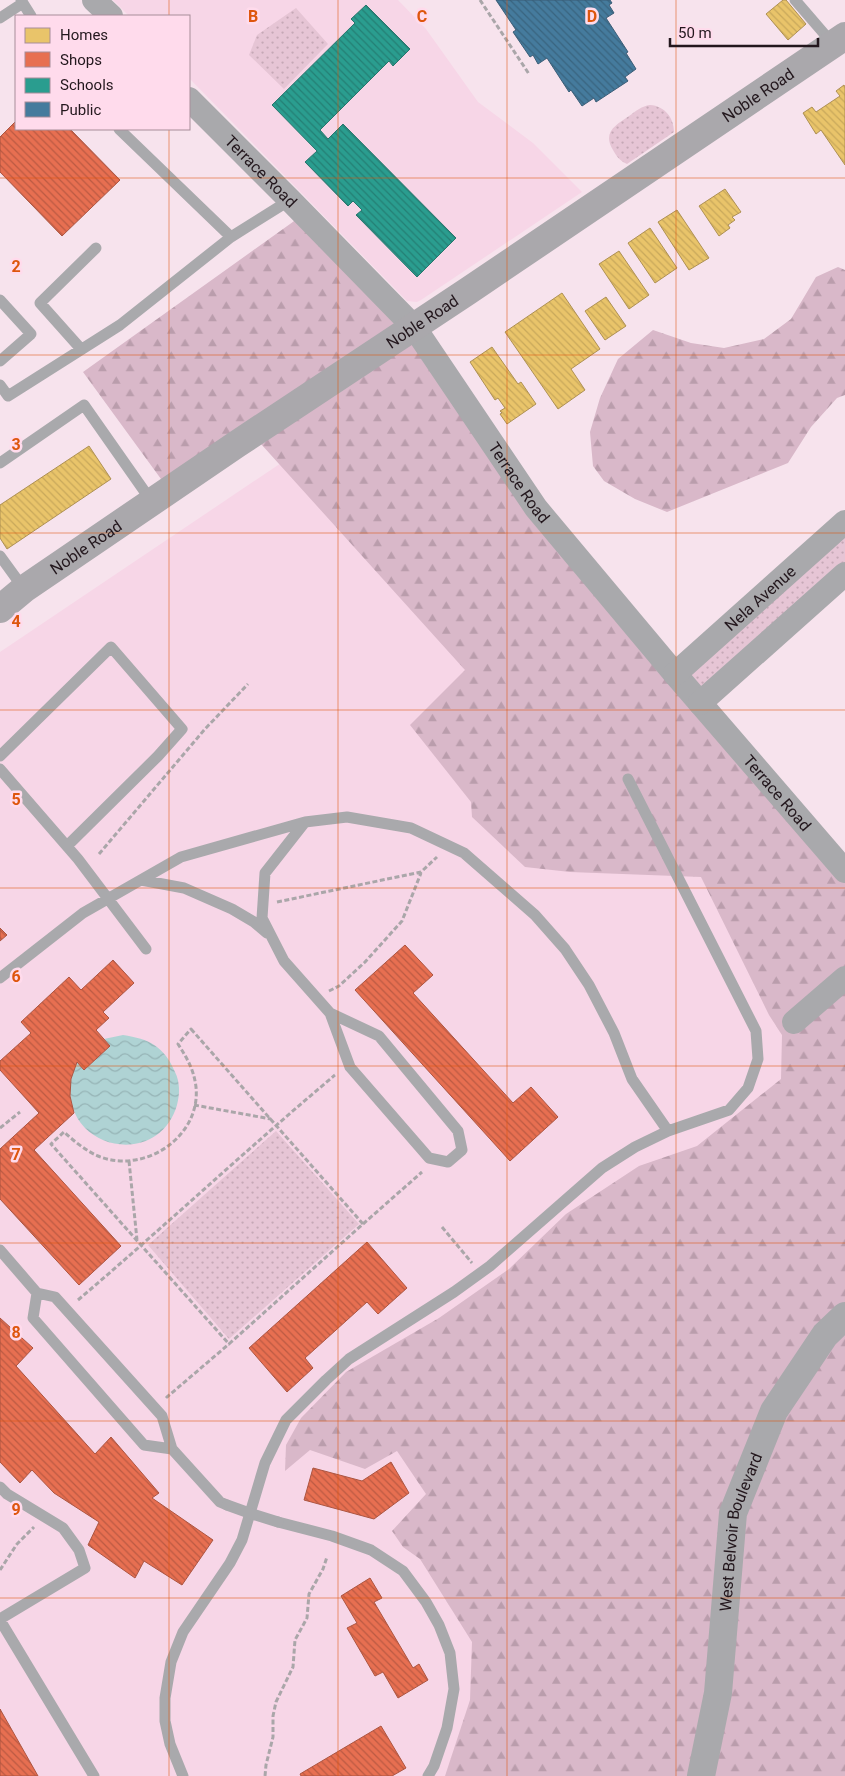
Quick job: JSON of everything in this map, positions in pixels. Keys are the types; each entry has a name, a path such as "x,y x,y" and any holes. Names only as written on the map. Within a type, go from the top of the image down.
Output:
{"main road":[{"name":"Noble Road","path":"0,609 24,589 152,502 839,40"}],"street":[{"path":"94,0 110,15"},
{"name":"Terrace Road","path":"190,100 414,327 536,508 845,870"},
{"name":"Nela Avenue","path":"676,674 845,522"},
{"path":"700,702 845,574"},
{"path":"794,1022 845,978"},
{"name":"West Belvoir Boulevard","path":"701,1776 718,1693 733,1513 774,1411 826,1335 845,1316"}],"lane":[{"path":"795,0 839,40"},
{"path":"0,18 22,1 30,15"},
{"path":"120,130 231,237"},
{"path":"0,385 4,399 120,325 231,237 290,200"},
{"path":"81,350 40,303 96,248"},
{"path":"0,300 31,334 0,361"},
{"path":"0,463 84,405 152,502"},
{"path":"0,556 24,589"},
{"path":"0,756 111,647 182,729 158,756 67,846"},
{"path":"0,769 67,846 146,949"},
{"path":"183,1776 170,1744 165,1721 165,1698 171,1662 183,1632 230,1563 242,1540 265,1463 286,1420 349,1360 454,1292 490,1266 602,1168 635,1147 668,1131 729,1110 748,1088 758,1059 756,1031 628,779"},
{"path":"0,978 82,913 181,857 305,822 347,817 412,828 464,853 535,915 565,949 589,985 614,1033 632,1079 668,1131"},
{"path":"305,822 265,873 262,918 284,961 330,1013 350,1068 429,1158 448,1162 462,1150 458,1131 379,1036 330,1013"},
{"path":"141,880 184,888 254,922 272,938"},
{"path":"0,1250 37,1293 55,1296 162,1416 172,1449 220,1502 252,1514 332,1536 372,1550 403,1571 439,1624 450,1653 454,1689 447,1728 434,1766 428,1776"},
{"path":"37,1293 34,1318 144,1446 172,1449"},
{"path":"0,1487 7,1494 63,1528 79,1550 85,1568 0,1619 94,1776"}],"path":[{"path":"480,0 529,74"},
{"path":"98,854 205,729 248,684"},
{"path":"317,998 338,986 365,962 402,921 422,872 438,856"},
{"path":"276,902 422,872"},
{"path":"230,1344 51,1144 64,1132 78,1144 98,1156 121,1162 145,1159 166,1149 183,1132 193,1111 196,1088 191,1064 178,1044 191,1029 363,1224"},
{"path":"83,1308 77,1301 142,1246 276,1124 335,1075"},
{"path":"194,1105 271,1119"},
{"path":"0,1128 20,1112"},
{"path":"129,1161 138,1241"},
{"path":"160,1390 167,1397 230,1344 422,1172"},
{"path":"442,1227 472,1264"},
{"path":"0,1570 17,1544 34,1527"},
{"path":"265,1776 273,1737 273,1716 276,1702 293,1667 295,1640 307,1618 309,1594 323,1569 327,1557"}],"shaded area":[{"path":"113,0 398,0 426,29 478,102 533,143 582,192 421,300 417,302 407,301 190,79 190,15 128,15"},
{"path":"296,8 328,44 284,89 249,55 257,35"},
{"path":"650,105 664,110 668,114 674,127 674,132 627,164 622,162 610,144 610,134 619,123 644,106"},
{"path":"409,377 845,911 845,1130 616,1776 0,1776 0,652"},
{"path":"845,522 845,574 700,703 675,674"},
{"path":"276,1131 359,1224 229,1339 148,1245"}],"green space":[{"path":"304,214 414,327 536,508 845,871 845,1776 445,1776 470,1700 472,1642 420,1559 403,1547 392,1531 426,1494 397,1451 365,1469 310,1450 285,1471 286,1445 301,1418 346,1372 439,1318 509,1269 566,1214 639,1166 697,1146 781,1079 782,1035 769,1015 701,877 570,872 525,867 472,817 471,802 410,725 465,670 252,434 169,490 83,372"},
{"path":"838,267 845,270 845,395 837,398 811,427 788,463 667,512 635,499 604,481 593,466 590,432 600,398 618,359 653,330 691,343 724,348 764,339 791,319 816,277"}],"water":[{"path":"123,1035 141,1039 161,1050 171,1063 179,1088 177,1105 167,1126 151,1139 132,1144 113,1143 95,1136 80,1122 72,1104 71,1080 77,1062 84,1070 110,1046 104,1039"}],"building: Homes":[{"path":"783,0 786,0 806,24 788,40 766,14"},
{"path":"844,85 845,165 821,130 816,134 803,113 812,107 816,112 840,96 836,91"},
{"path":"725,189 741,212 732,217 735,220 728,225 730,228 719,236 699,206"},
{"path":"677,210 709,258 689,270 658,222"},
{"path":"650,228 677,268 655,283 628,243"},
{"path":"619,251 649,295 629,309 599,264"},
{"path":"562,293 600,349 571,369 585,390 558,409 505,332"},
{"path":"606,297 626,326 605,340 585,311"},
{"path":"492,347 518,384 521,382 536,404 507,424 500,414 502,413 500,411 505,408 498,398 495,400 470,362"},
{"path":"89,446 111,479 7,549 0,538 0,505"}],"building: Shops":[{"path":"15,122 15,130 71,130 120,180 62,236 0,172 0,137"},
{"path":"0,928 7,935 0,941"},
{"path":"405,945 433,975 413,993 513,1103 531,1087 558,1117 510,1161 355,990"},
{"path":"113,960 134,983 103,1012 109,1018 96,1030 110,1046 84,1070 77,1062 71,1079 70,1096 74,1113 34,1150 121,1246 79,1285 0,1199 0,1149 39,1113 0,1070 0,1061 31,1033 21,1022 69,977 81,990"},
{"path":"367,1242 407,1288 378,1314 367,1302 305,1358 313,1368 287,1392 249,1348"},
{"path":"0,1318 33,1348 16,1366 95,1454 111,1437 159,1493 152,1498 213,1540 182,1585 144,1561 135,1578 88,1545 99,1522 54,1493 32,1470 20,1483 0,1462"},
{"path":"391,1462 409,1493 374,1519 304,1500 313,1468 362,1481"},
{"path":"370,1578 382,1598 374,1602 413,1668 419,1664 428,1680 398,1698 383,1672 375,1676 347,1628 357,1623 341,1596"},
{"path":"0,1709 38,1776 0,1776"},
{"path":"381,1726 406,1768 392,1776 301,1776 300,1774"}],"building: Schools":[{"path":"366,5 410,49 393,66 389,61 320,130 328,139 343,124 456,238 417,277 356,215 362,210 353,201 348,206 305,162 317,151 272,105 355,23 351,19"}],"building: Public":[{"path":"496,0 610,0 612,3 609,5 614,13 606,18 628,52 626,53 636,69 625,77 628,81 596,102 594,98 582,106 571,90 569,92 547,58 538,64 533,55 530,57 513,32 516,30"}]}
